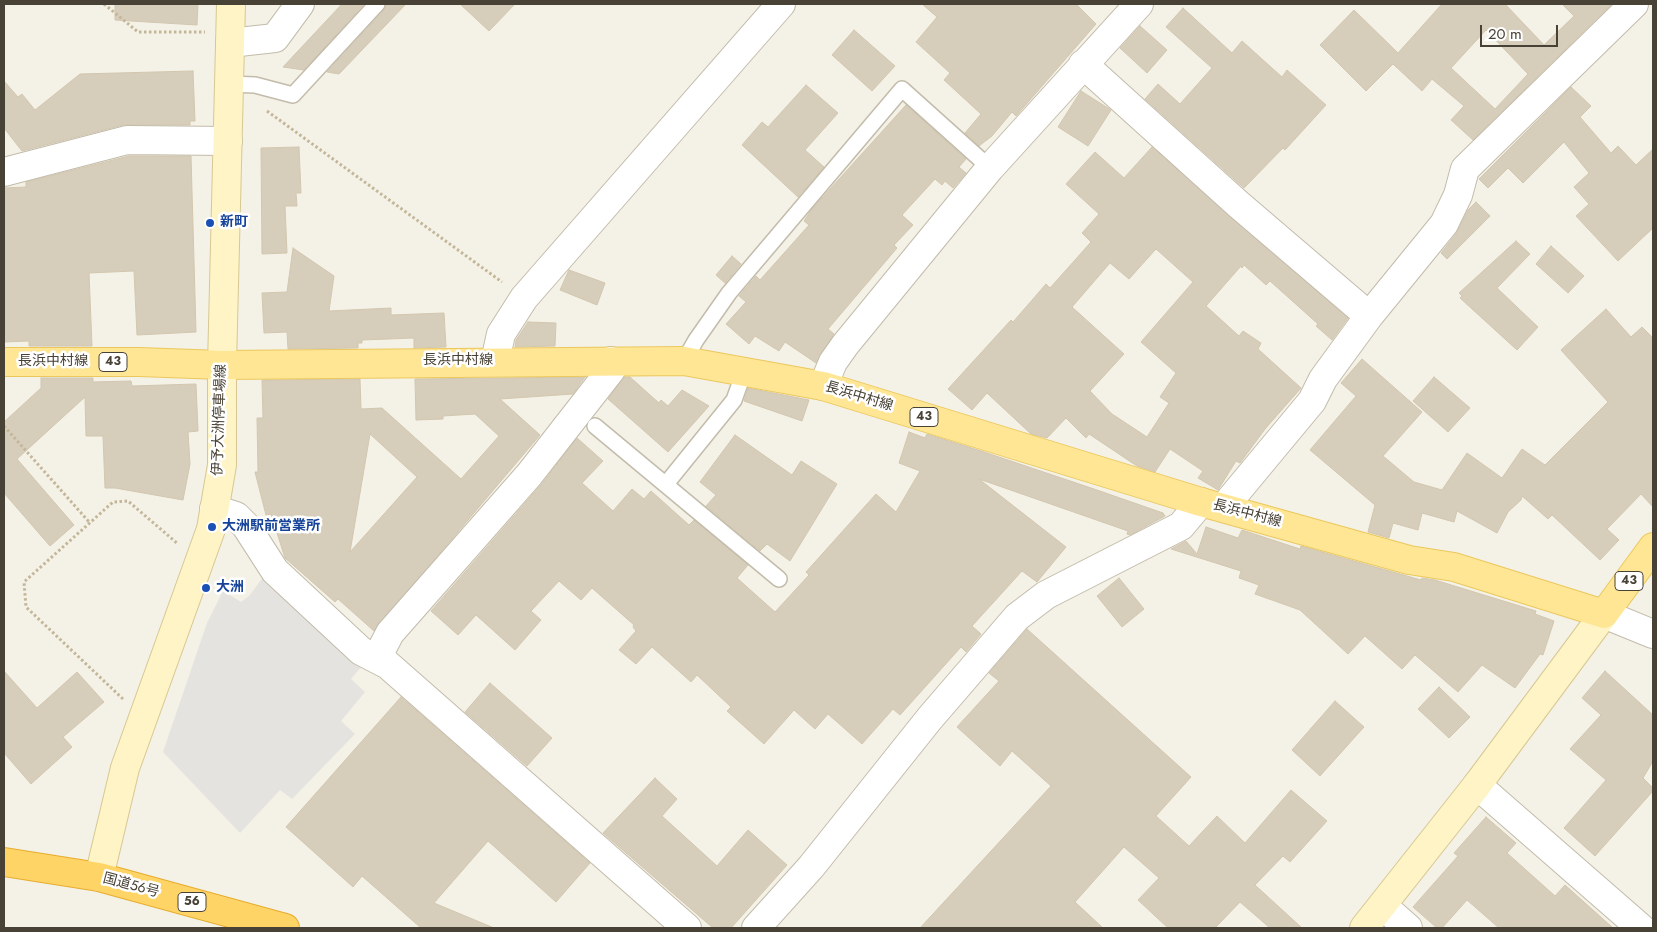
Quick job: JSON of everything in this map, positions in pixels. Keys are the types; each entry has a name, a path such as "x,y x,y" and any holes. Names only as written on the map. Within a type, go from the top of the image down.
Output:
{"highway":[{"name":"国道56号","path":"4,862 99,877 285,928"}],"main road":[{"name":"伊予大洲停車場線","path":"99,877 124,768 211,529 222,465 222,365 230,4"},
{"name":"長浜中村線","path":"4,362 139,362 222,365 495,361 684,361 823,386 1213,505 1409,560 1454,567 1604,614"},
{"name":"43","path":"1604,614 1653,547"},
{"path":"1364,928 1477,785 1604,614"}],"street":[{"path":"230,38 275,38 300,4"},
{"path":"495,361 501,334 524,298 781,4"},
{"path":"823,386 833,362 846,345 990,168 1139,4"},
{"path":"756,928 811,867 930,718 1017,617 1046,595 1181,526 1213,505 1312,401 1323,379 1369,316 1444,224 1458,195 1465,169 1634,4"},
{"path":"1083,64 1252,216 1369,316"},
{"path":"4,172 127,140 228,141"},
{"path":"377,658 390,634 529,475 611,370 611,361"},
{"path":"214,509 236,516 246,526 275,571 361,651 388,665 687,928"},
{"path":"1604,614 1653,634"},
{"path":"1477,785 1641,928"},
{"path":"1383,906 1408,928"}],"lane":[{"path":"229,91 255,85 293,95 377,4"},
{"path":"684,361 696,340 729,293 902,88 990,168"},
{"path":"666,484 734,400 744,372"},
{"path":"595,426 779,580"}],"path":[{"path":"104,4 138,32 230,38"},
{"path":"229,91 259,105 524,298"},
{"path":"4,426 90,524"},
{"path":"143,718 26,607 24,582 113,502 128,501 199,563"}],"shaded area":[{"path":"264,576 362,666 351,679 365,692 341,721 355,734 292,799 280,790 240,833 163,752 207,623 223,591 241,602 249,596"}],"building":[{"path":"115,4 198,4 197,25 115,20"},
{"path":"342,4 364,4 304,70 283,67"},
{"path":"386,4 406,4 339,74 327,72 384,10"},
{"path":"460,4 515,4 489,31"},
{"path":"922,4 1076,4 1096,24 1016,116 1012,112 992,136 979,146 965,133 981,114 944,80 950,73 916,42 937,17"},
{"path":"1442,4 1505,4 1544,45 1574,16 1562,4 1612,4 1473,140 1451,120 1464,106 1432,79 1422,91 1393,64 1366,91 1320,45 1354,10 1398,53","holes":["1486,30 1528,74 1495,109 1451,68"]},
{"path":"1183,8 1232,53 1242,41 1282,77 1287,70 1326,105 1285,150 1283,148 1244,188 1145,99 1158,84 1180,104 1212,68 1166,27"},
{"path":"1140,26 1167,50 1147,73 1120,48"},
{"path":"854,30 895,66 872,91 832,55"},
{"path":"193,71 195,121 190,121 190,125 123,125 22,151 4,128 4,81 18,97 22,94 35,110 80,74"},
{"path":"806,85 838,113 805,150 824,167 798,197 742,145 762,122 768,127"},
{"path":"1571,87 1591,106 1580,117 1611,153 1618,146 1636,165 1653,149 1653,228 1618,261 1576,216 1589,204 1574,187 1589,173 1564,142 1523,183 1508,168 1488,188 1479,179"},
{"path":"1081,91 1111,110 1088,146 1058,127"},
{"path":"906,105 966,159 959,167 966,173 953,188 945,181 942,185 935,179 902,215 913,225 894,245 897,248 828,329 834,334 816,363 785,342 779,351 755,336 749,344 726,324 746,302 739,296 756,276 760,280 809,225 804,221 812,209"},
{"path":"299,147 301,193 296,193 297,206 285,206 287,253 262,254 261,148"},
{"path":"1152,147 1348,318 1332,340 1316,326 1318,324 1270,281 1266,285 1244,265 1242,268 1241,266 1206,306 1239,336 1243,331 1261,343 1258,349 1301,388 1265,429 1240,463 1236,461 1218,490 1198,478 1203,471 1170,449 1155,472 1137,466 1089,434 1086,438 1066,418 1047,438 1031,434 987,393 972,410 948,389 1011,320 1013,322 1046,284 1050,288 1091,242 1082,233 1099,214 1066,184 1095,152 1124,178","holes":["1156,249 1193,282 1141,342 1176,373 1160,397 1169,403 1147,437 1112,414 1090,391 1124,354 1072,307 1110,263 1129,279"]},
{"path":"129,156 191,156 196,332 137,335 134,271 89,273 92,346 29,346 29,341 4,342 4,188 26,187 26,182"},
{"path":"1476,202 1490,216 1447,259 1441,253 1456,234 1468,210"},
{"path":"1516,241 1530,254 1497,288 1538,327 1517,350 1460,298 1462,296 1459,293"},
{"path":"1551,246 1584,276 1568,293 1536,264"},
{"path":"293,248 334,276 329,311 391,308 391,315 444,313 446,347 414,348 414,338 362,340 362,343 358,343 358,348 288,349 287,332 264,333 262,293 287,292"},
{"path":"732,256 741,264 725,283 716,275"},
{"path":"569,270 605,283 597,305 560,290"},
{"path":"1606,309 1631,337 1642,327 1653,338 1653,507 1641,494 1607,529 1619,540 1600,560 1552,515 1548,519 1522,496 1521,500 1508,512 1497,533 1457,511 1454,522 1422,513 1418,530 1393,523 1389,538 1368,532 1375,505 1310,450 1356,396 1341,383 1362,359 1422,412 1383,456 1414,482 1442,490 1467,453 1502,478 1522,449 1545,465 1608,402 1561,350"},
{"path":"528,322 556,323 555,346 515,347 516,340"},
{"path":"585,377 573,394 500,399 540,435 374,631 338,599 335,602 285,558 271,514 266,515 255,472 258,472 257,418 263,418 262,380 360,379 361,409 382,408 461,479 499,436 475,414 443,416 443,419 416,420 415,379","holes":["370,434 417,477 350,552"]},
{"path":"624,377 630,377 659,403 661,400 668,406 682,390 709,406 668,452 608,399"},
{"path":"1434,377 1470,408 1448,432 1413,401"},
{"path":"41,378 93,378 93,382 131,381 132,386 196,384 198,431 188,432 190,464 183,500 115,488 105,488 103,436 86,436 85,397 17,459 74,525 50,546 4,493 4,422 41,388"},
{"path":"748,388 809,400 802,421 744,401"},
{"path":"909,432 925,438 927,434 981,451 1163,513 1165,516 1130,535 1127,534 1128,531 979,479 1066,547 1037,582 1022,571 972,626 981,634 966,652 961,647 900,715 893,709 862,744 828,714 815,729 794,710 764,744 727,711 731,707 697,675 691,682 652,647 636,664 619,650 636,631 633,627 634,625 592,588 581,600 559,581 531,611 541,620 515,650 476,615 458,635 431,611 541,485 577,438 603,461 582,483 613,511 632,489 644,499 651,491 689,525 694,520 748,565 737,578 775,612 809,575 806,572 876,494 896,512 920,471 899,463"},
{"path":"735,435 792,475 801,461 837,484 790,561 767,544 760,551 706,506 716,495 700,482"},
{"path":"1206,527 1238,538 1242,530 1300,549 1301,546 1421,580 1422,578 1435,580 1536,611 1535,614 1554,621 1543,655 1540,654 1515,688 1482,665 1458,692 1415,655 1402,669 1365,636 1348,654 1300,610 1255,594 1259,585 1239,578 1241,571 1171,549 1186,541 1197,554"},
{"path":"1119,578 1144,609 1122,627 1097,596"},
{"path":"1027,629 1191,777 1156,816 1189,846 1217,816 1245,843 1291,790 1327,821 1290,862 1283,856 1255,885 1302,928 1270,928 1240,902 1215,928 1168,928 1138,900 1159,878 1124,847 1075,902 1103,928 920,928 1051,786 1012,751 1000,766 957,727 999,681 989,673"},
{"path":"4,671 37,708 77,672 104,702 63,737 72,747 31,784 4,753"},
{"path":"1605,671 1653,715 1653,761 1643,778 1653,788 1653,791 1595,856 1564,828 1606,780 1570,749 1601,715 1582,698"},
{"path":"490,683 552,738 527,766 465,712"},
{"path":"1439,687 1470,717 1449,738 1418,709"},
{"path":"401,697 590,863 556,902 488,841 434,903 494,928 421,928 362,876 353,887 286,827"},
{"path":"1335,701 1364,727 1320,776 1292,750"},
{"path":"655,778 677,799 662,816 717,866 748,830 787,865 731,928 713,928 603,833"},
{"path":"1486,817 1516,843 1507,853 1555,896 1565,885 1613,928 1499,928 1467,900 1442,928 1437,928 1413,907 1458,856 1454,853"}],"place":[{"name":"新町","path":"210,223"},
{"name":"大洲駅前営業所","path":"212,527"},
{"name":"大洲","path":"206,588"}]}
